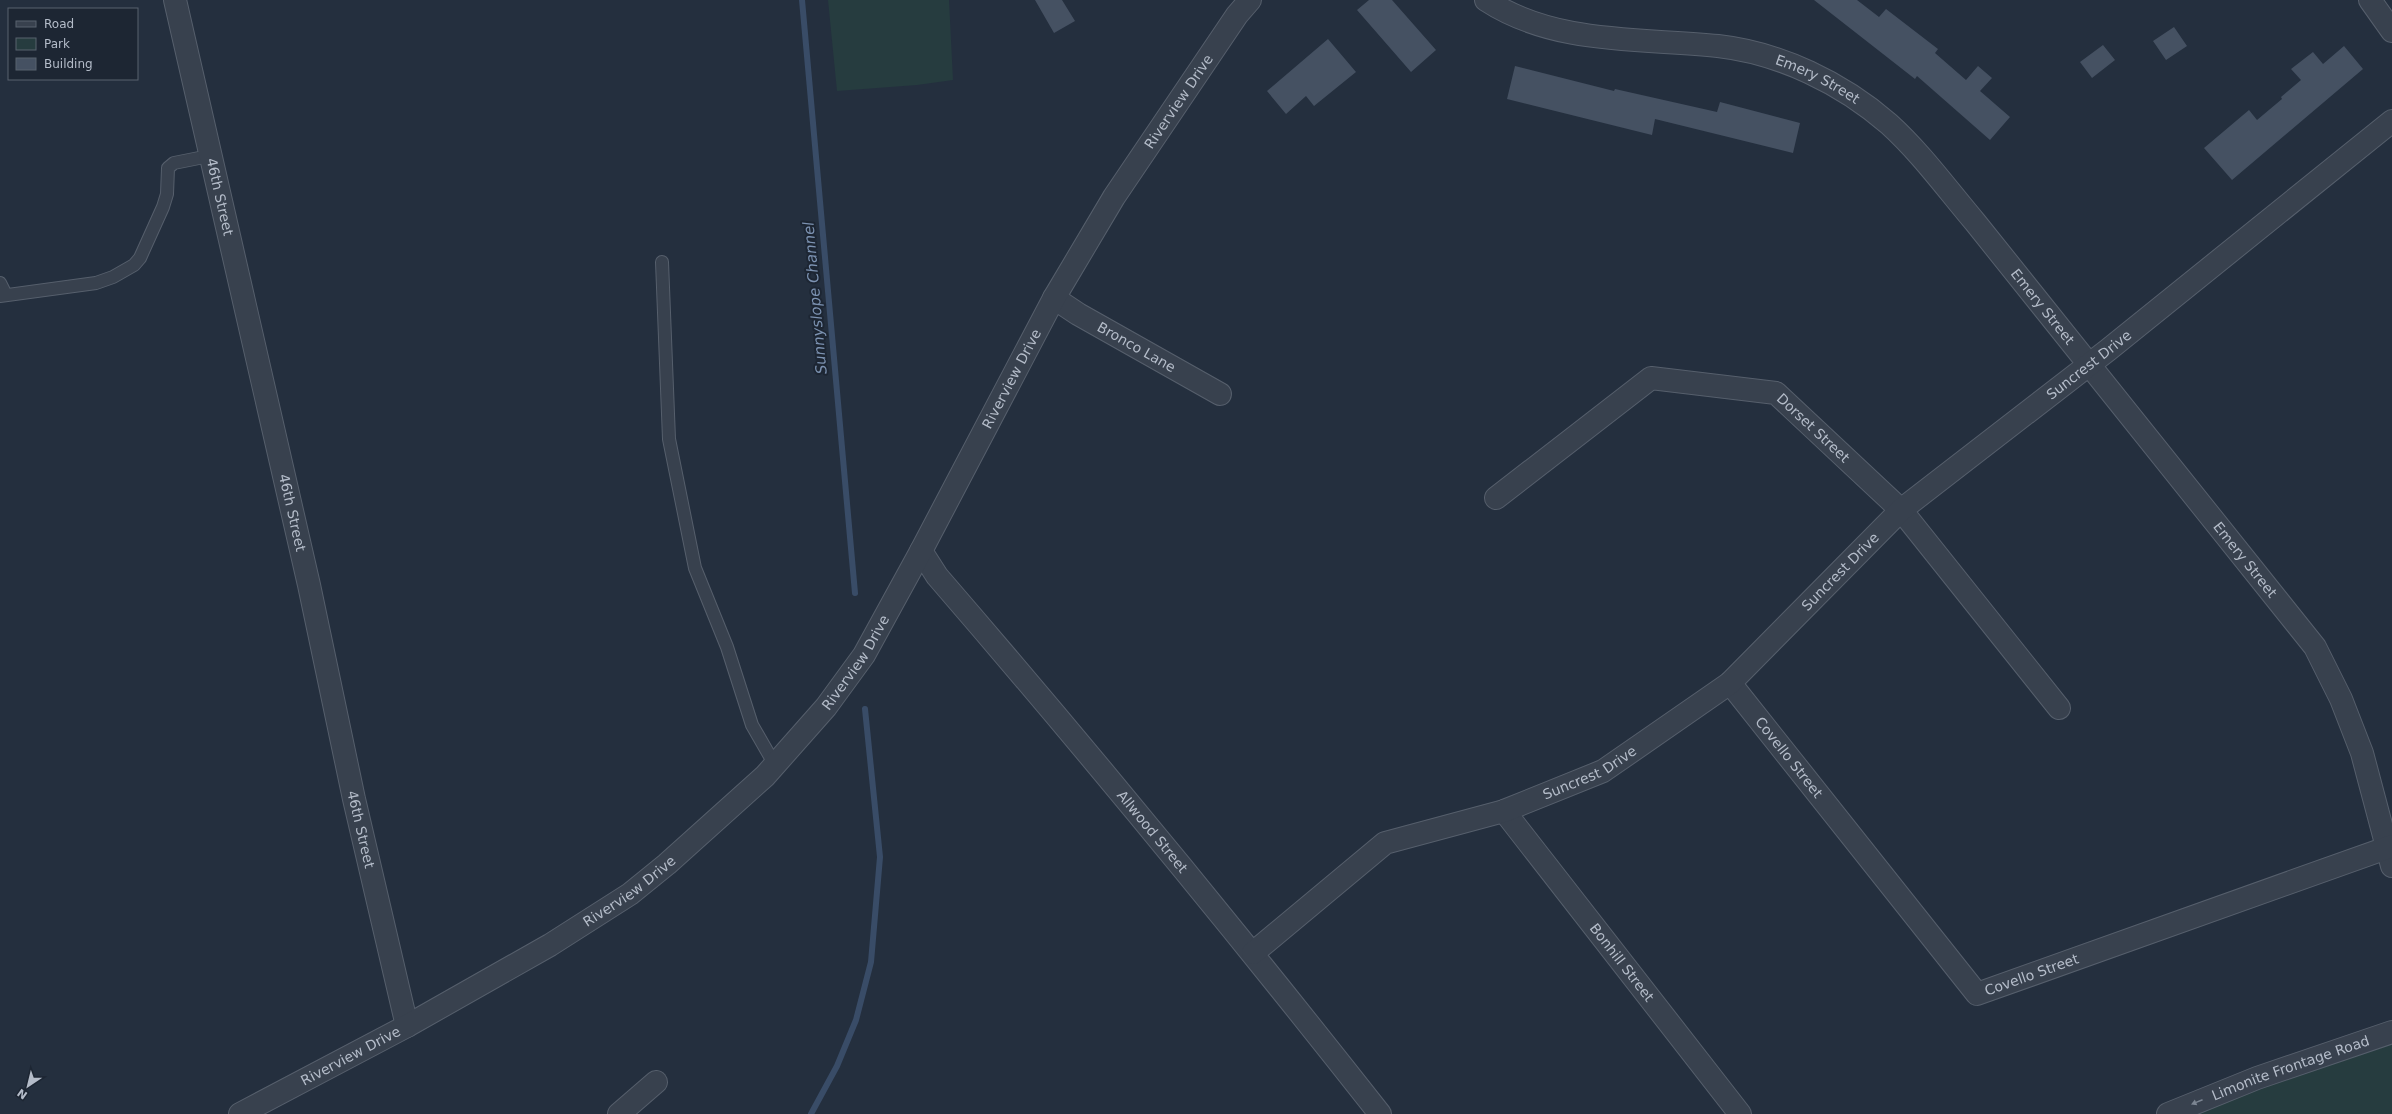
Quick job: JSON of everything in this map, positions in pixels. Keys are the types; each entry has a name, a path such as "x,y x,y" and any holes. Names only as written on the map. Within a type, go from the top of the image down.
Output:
{"street":[{"name":"46th Street","path":"175,0 209,156 308,577 354,799 407,1026"},
{"name":"Riverview Drive","path":"240,1114 407,1026 550,945 630,894 667,864 775,765 826,707 864,655 922,552 1054,298 1114,197 1237,15 1250,0"},
{"name":"Emery Street","path":"1486,0 1527,20 1560,31 1602,38 1719,46 1763,55 1818,76 1854,98 1889,124 1919,156 2088,363 2315,647 2341,699 2362,753 2390,853"},
{"path":"2370,0 2392,31"},
{"name":"Suncrest Drive","path":"1254,954 1385,843 1504,811 1603,771 1730,683 1901,510 2088,363 2108,350 2392,121"},
{"name":"Bronco Lane","path":"1054,298 1078,314 1220,394"},
{"name":"Dorset Street","path":"1496,498 1651,378 1776,393 1901,510 2060,708"},
{"name":"Allwood Street","path":"922,552 937,576 1081,744 1254,954 1380,1114"},
{"name":"Covello Street","path":"1730,683 1977,994 2390,853"},
{"name":"Bonhill Street","path":"1504,811 1740,1114"},
{"name":"Limonite Frontage Road","path":"2168,1114 2257,1078 2392,1032"},
{"path":"619,1114 656,1082"}],"lane":[{"path":"0,284 3,295 96,283 113,277 134,265 140,258 163,207 167,194 168,168 174,163 209,156"},
{"path":"662,262 669,439 695,568 727,647 752,725 775,765"}],"green space":[{"path":"828,0 949,0 953,80 917,85 837,91"},
{"path":"2392,1044 2392,1114 2195,1114 2240,1096"}],"building":[{"path":"1035,0 1062,0 1075,21 1054,33"},
{"path":"1369,0 1392,0 1436,50 1411,72 1357,10"},
{"path":"1814,0 1857,0 1879,17 1886,9 1938,49 1935,53 1966,80 1978,66 1992,78 1980,91 2010,117 1990,140 1917,76 1915,79"},
{"path":"2174,27 2187,46 2166,60 2153,41"},
{"path":"1328,39 1356,72 1314,106 1306,96 1286,114 1267,91"},
{"path":"2103,45 2115,60 2092,78 2080,62"},
{"path":"2344,46 2363,69 2232,180 2204,148 2249,110 2257,120 2282,99 2281,97 2301,80 2291,69 2313,52 2323,64"},
{"path":"1515,66 1614,91 1615,89 1717,112 1720,102 1800,123 1793,153 1655,119 1652,135 1507,99"}],"waterway":[{"name":"Sunnyslope Channel","path":"802,0 855,593"},
{"name":"Sunnyslope Channel","path":"811,1114 837,1066 856,1020 871,962 880,857 865,709"}]}
